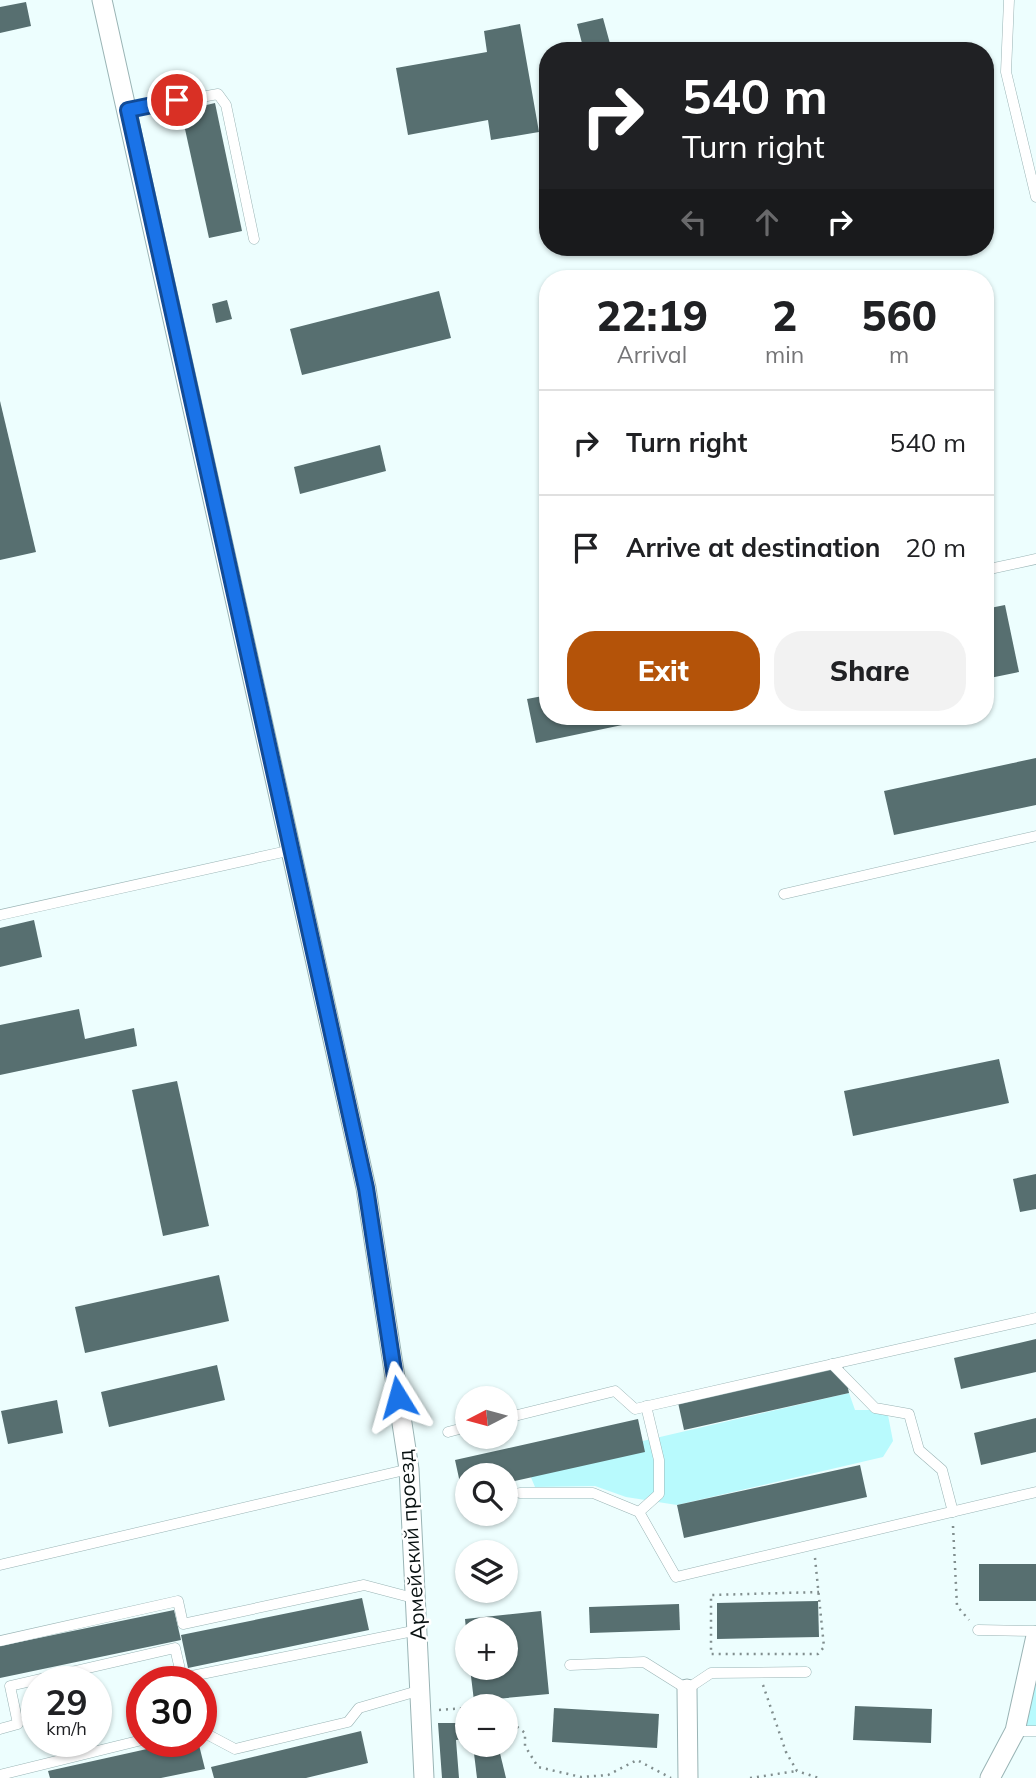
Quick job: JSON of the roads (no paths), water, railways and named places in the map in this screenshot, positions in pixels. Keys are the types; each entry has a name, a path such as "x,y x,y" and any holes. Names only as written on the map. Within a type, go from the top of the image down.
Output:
{"street":[{"name":"Армейский проезд","path":"102,0 366,1188 409,1469 422,1690 424,1778"},
{"path":"990,1778 1015,1731 1036,1636"},
{"path":"687,1689 688,1778"}],"lane":[{"path":"1009,0 1006,72 1036,197"},
{"path":"128,110 202,94 218,94 226,105 254,239"},
{"path":"994,568 1036,559"},
{"path":"784,894 1036,836"},
{"path":"0,915 292,850"},
{"path":"518,1415 615,1391 635,1409 1036,1318"},
{"path":"832,1364 875,1408 909,1415 919,1450 942,1470 953,1511"},
{"path":"639,1513 659,1494 659,1460 646,1406"},
{"path":"448,1432 455,1430"},
{"path":"0,1565 409,1469"},
{"path":"520,1493 593,1493 639,1513 676,1577 1036,1492"},
{"path":"0,1641 178,1601 183,1624 364,1585 417,1599"},
{"path":"0,1729 18,1724 10,1686 175,1648 182,1678 419,1630"},
{"path":"978,1630 1036,1630"},
{"path":"570,1665 644,1662 687,1689 710,1673 806,1672"},
{"path":"217,1739 235,1749 348,1722 359,1709 422,1690"},
{"path":"1015,1731 1036,1731"},
{"path":"0,1775 126,1744"}]}
